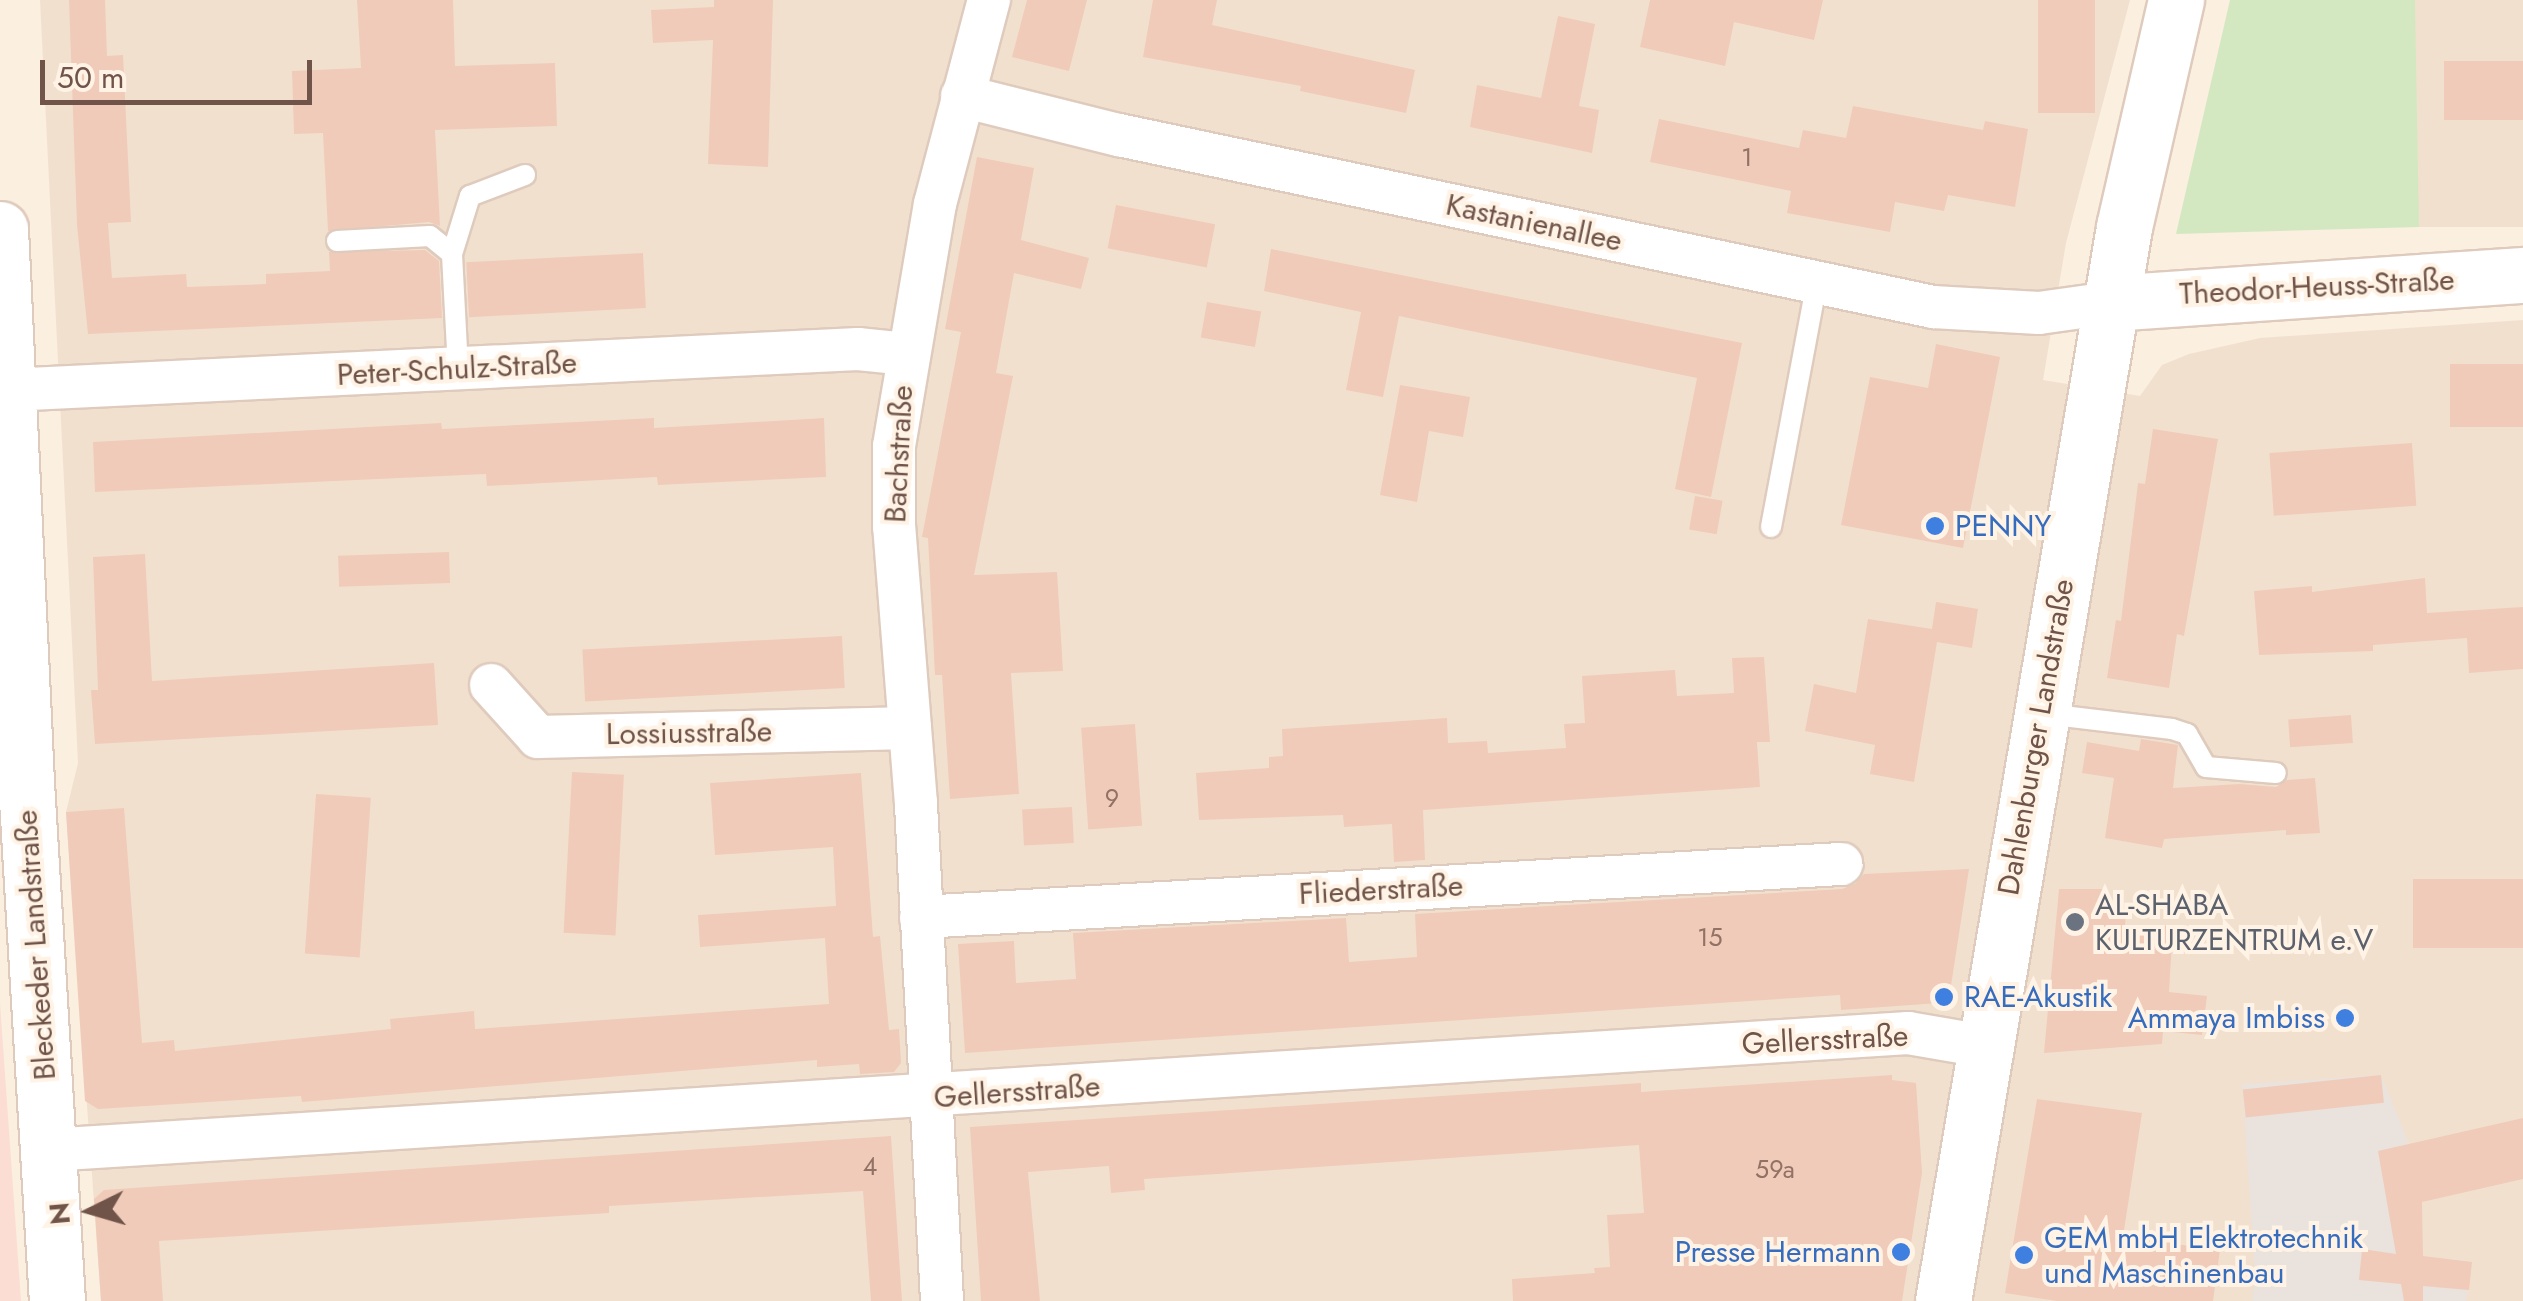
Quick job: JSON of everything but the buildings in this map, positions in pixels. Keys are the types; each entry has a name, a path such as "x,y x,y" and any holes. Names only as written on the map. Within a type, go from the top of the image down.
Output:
{"main road":[{"name":"Dahlenburger Landstraße","path":"1943,1301 2110,303 2146,120 2176,0"},
{"name":"Bleckeder Landstraße","path":"0,229 13,777 48,1150 57,1301"},
{"name":"Theodor-Heuss-Straße","path":"2110,303 2523,274"}],"street":[{"name":"Bachstraße","path":"942,1301 893,492 906,354 935,204 989,0"},
{"name":"Kastanienallee","path":"962,96 1120,135 1934,307 2039,313 2110,303"},
{"name":"Peter-Schulz-Straße","path":"6,419 458,369 858,349 906,354"},
{"name":"Lossiusstraße","path":"491,685 538,737 910,728"},
{"name":"Fliederstraße","path":"921,916 1841,864"},
{"name":"Gellersstraße","path":"48,1150 930,1098 1908,1033 1984,1046"}],"lane":[{"path":"458,369 452,254 470,196 526,175"},
{"path":"337,241 430,236 452,254"},
{"path":"1770,527 1817,282"},
{"path":"2040,713 2172,729 2187,734 2206,767 2276,772"}],"shaded area":[{"path":"40,0 2130,0 2066,243 2043,380 2140,396 2162,365 2189,354 2260,338 2523,320 2523,1301 101,1301 66,812 78,763"},
{"path":"2415,0 2523,0 2523,227 2415,227"},
{"path":"0,1003 21,1301 0,1301"},
{"path":"2381,1075 2409,1144 2422,1202 2423,1256 2472,1262 2466,1301 2252,1301 2255,1277 2242,1084"}],"green space":[{"path":"2230,0 2415,0 2419,227 2176,234"}],"place":[{"name":"PENNY","path":"1935,526"},
{"name":"AL-SHABA KULTURZENTRUM e.V","path":"2075,922"},
{"name":"RAE-Akustik","path":"1944,997"},
{"name":"Ammaya Imbiss","path":"2345,1018"},
{"name":"Presse Hermann","path":"1901,1252"},
{"name":"GEM mbH Elektrotechnik und Maschinenbau","path":"2024,1255"}]}
